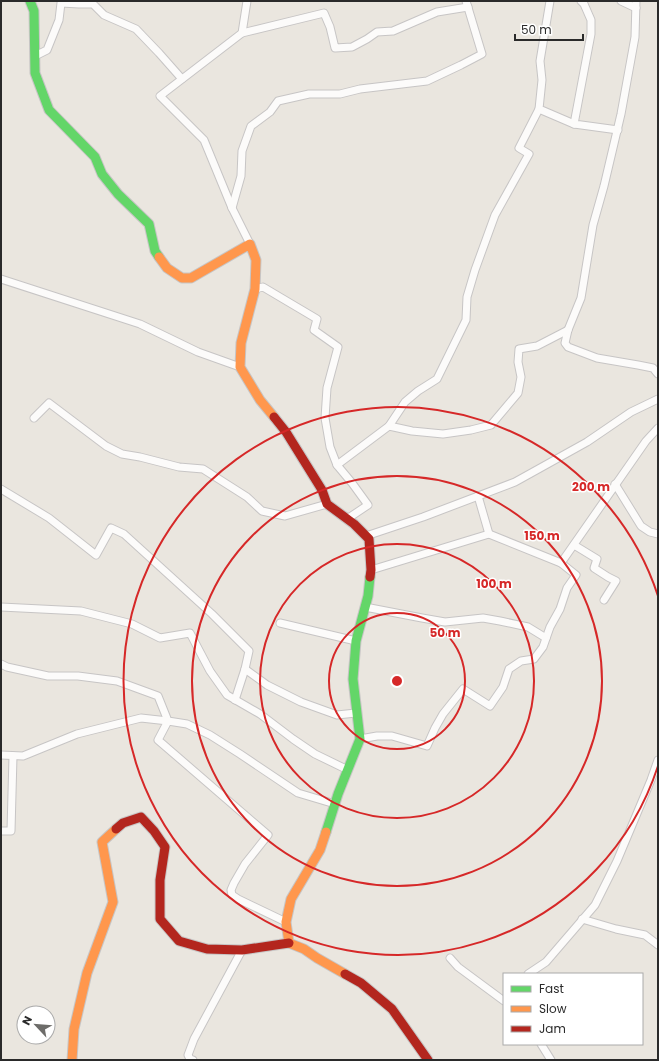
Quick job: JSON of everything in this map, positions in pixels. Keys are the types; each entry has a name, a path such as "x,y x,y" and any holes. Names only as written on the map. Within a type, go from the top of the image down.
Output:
{"street":[{"path":"30,1 34,11 35,73 49,110 95,157 102,174 118,194 149,224 155,251 167,268 182,278 191,278 250,244"},
{"path":"242,33 247,1"},
{"path":"337,465 389,426 405,402 418,391 437,380 466,320 467,297 495,215 529,154 519,148 539,109 542,80 540,61 550,1"},
{"path":"574,124 591,34 591,20 584,4 581,1"},
{"path":"621,1 636,5 635,37 618,130 593,226 581,298 568,330 565,343 568,348 597,358 653,368 658,374"},
{"path":"35,56 47,50 59,20 61,3 93,4 104,15 136,29 182,79"},
{"path":"232,208 241,176 242,151 251,126 270,112 278,101 309,94 340,94 360,89 427,81 461,65 482,54 467,4 438,12 393,31 377,32 352,47 335,48 330,27 324,13 242,33 160,96 204,140 232,208 250,244 256,260 255,289 241,343 240,366 260,400 286,432 322,490 328,504 347,518 369,539 371,570 368,596 356,641 353,679 360,739 335,804 320,850 292,899 286,922 289,943"},
{"path":"539,109 574,124 618,130"},
{"path":"1,279 140,324 198,352 240,366"},
{"path":"255,289 263,288 317,319 314,330 338,347 327,388 325,418 330,447 337,465 368,505 347,518"},
{"path":"389,426 412,431 443,434 471,430 491,425 518,393 521,377 518,362 519,349 536,346 568,330"},
{"path":"366,536 424,517 515,482 587,442 631,412 658,399"},
{"path":"34,418 50,403 106,446 122,454 179,467 203,470 247,497 262,511 285,516 328,504"},
{"path":"561,563 646,440 658,428"},
{"path":"615,484 640,526 650,532 658,534"},
{"path":"1,489 48,518 96,555 111,528 124,534 212,614 249,651 245,670 235,700"},
{"path":"478,496 489,534"},
{"path":"360,739 378,736 392,736 428,746 435,728 443,714 463,689 490,706 503,687 509,669 521,661 534,660 543,647 568,588 576,575 561,563 489,534 371,570"},
{"path":"574,545 598,559 594,568 616,581 604,600"},
{"path":"1,607 81,611 132,624 160,638 190,633 214,677 227,695 260,714 315,754 348,770"},
{"path":"365,607 445,622 483,618 500,620 528,627 546,638"},
{"path":"280,623 356,641"},
{"path":"1,664 6,668 48,676 78,676 117,681 158,696 168,721 158,740 268,835 234,883 231,890 232,895 286,922"},
{"path":"245,670 267,685 302,702 337,715 356,713"},
{"path":"1,755 23,756 77,734 141,718 168,721 186,724 210,735 298,793 335,804"},
{"path":"1,831 11,831 13,756"},
{"path":"530,973 546,962 595,905 617,861 658,760"},
{"path":"72,1060 74,1030 87,973 113,902 102,842 123,823 141,817 154,831 165,848 160,880 160,919 179,941 207,949 242,950 289,943 304,949 361,983 392,1009 428,1060"},
{"path":"582,919 616,929 645,935 658,945"},
{"path":"193,1060 190,1059 188,1055 194,1039 242,950"},
{"path":"450,958 458,967 503,998"},
{"path":"542,1045 551,1060"}],"traffic: fast":[{"path":"30,1 34,11 35,73 49,110 95,157 102,174 118,194 149,224 155,251 159,257"},
{"path":"326,832 338,794 360,739 353,679 356,641 368,596 370,577"}],"traffic: slow":[{"path":"159,257 167,268 182,278 191,278 250,244 256,260 255,289 241,343 240,367 260,400 274,417"},
{"path":"72,1060 74,1029 87,973 113,902 102,842 116,829"},
{"path":"326,832 320,850 291,899 286,922 289,943 304,949 345,974"}],"traffic: jam":[{"path":"274,417 286,432 322,490 327,504 354,524 369,539 370,577"},
{"path":"116,829 123,823 141,817 154,831 165,847 160,880 160,919 179,941 207,949 242,950 289,943"},
{"path":"345,974 361,983 392,1009 428,1060"}]}
